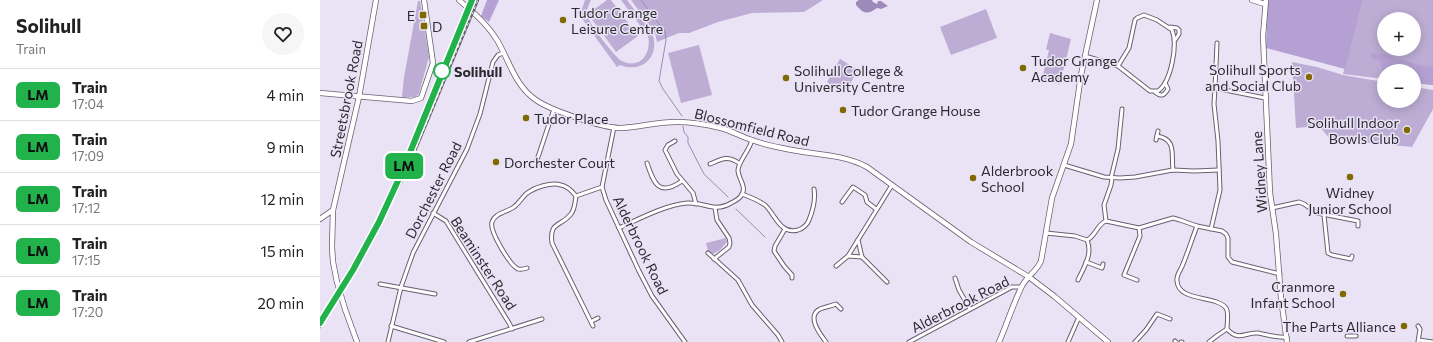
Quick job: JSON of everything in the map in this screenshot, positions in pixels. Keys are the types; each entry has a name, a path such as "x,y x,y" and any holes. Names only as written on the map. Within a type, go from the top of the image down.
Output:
{"main road":[{"name":"Streetsbrook Road","path":"357,342 345,309 333,262 333,210 359,97 376,0"},
{"path":"320,93 412,101 421,98 433,63 424,0"},
{"name":"Blossomfield Road","path":"459,0 484,22 497,40 516,78 525,91 536,100 554,109 614,127 682,122 722,128 752,140 784,148 857,162 867,167 971,242 1029,277 1054,296 1108,342"},
{"path":"999,342 1021,287 1038,267 1052,198 1071,144 1081,75 1097,0"},
{"path":"1252,0 1265,2"},
{"name":"Widney Lane","path":"1265,2 1263,36 1270,193 1276,234 1281,298 1287,340"},
{"path":"320,219 333,210"}],"street":[{"path":"1118,66 1129,48 1135,20 1137,18 1144,15 1170,27 1177,28 1179,30 1179,34 1175,40 1171,65 1165,83 1161,89 1155,92"},
{"path":"1170,27 1175,40"},
{"path":"1211,229 1219,197 1220,170 1214,104 1217,43"},
{"name":"Dorchester Road","path":"388,342 401,287 413,253 467,149 480,114 495,58 503,53"},
{"path":"1085,56 1118,66 1150,91 1155,92 1159,96 1163,96 1168,89 1165,83"},
{"path":"1215,88 1265,98"},
{"path":"537,160 554,109"},
{"path":"1106,221 1104,205 1111,185 1118,149 1122,109"},
{"name":"Alderbrook Road","path":"614,127 602,187 606,200 652,296 685,342"},
{"path":"1158,131 1157,138 1166,138 1171,144 1173,170"},
{"path":"619,228 639,218 672,207 689,203 715,208 725,206 737,199 742,194 743,187 738,171 739,163 750,148 752,140"},
{"path":"675,141 668,145 665,150 677,174 693,194 696,204"},
{"path":"710,164 723,158 729,158 739,163"},
{"path":"647,163 655,183 658,186 670,188 682,180"},
{"path":"1064,165 1112,178 1128,178 1173,170 1220,170"},
{"path":"527,268 519,269 514,266 508,258 492,231 491,226 494,218 515,206 533,189 553,184 562,185 568,188 576,196"},
{"path":"836,266 848,256 892,185"},
{"path":"576,196 602,187"},
{"path":"842,202 852,187 865,195 867,202 876,209"},
{"path":"742,194 760,202 785,229 794,230 800,229 806,225 814,206 814,190"},
{"path":"576,196 572,214 554,227 551,235 552,243 592,321 593,326"},
{"path":"1272,208 1299,202 1317,213 1358,221 1358,226"},
{"path":"714,259 729,247 730,243 730,238 717,220 715,208"},
{"name":"Beaminster Road","path":"433,213 446,221 512,328"},
{"path":"1324,215 1323,221 1328,253 1351,260 1352,256"},
{"path":"1087,240 1092,237 1103,222 1106,221 1140,228 1173,218 1196,226 1222,231 1227,235 1229,241 1228,258 1232,262 1280,274"},
{"path":"1196,226 1183,265 1177,275 1177,282 1183,292 1219,303 1226,308 1228,311 1227,329 1231,334 1241,336 1256,333 1287,340"},
{"path":"1137,280 1124,275 1140,236 1140,228"},
{"path":"785,229 775,246 774,251 792,275 792,278"},
{"path":"1046,233 1075,236 1087,240"},
{"path":"858,240 862,257 886,282"},
{"path":"1078,280 1090,249 1087,240"},
{"path":"708,253 738,280 752,305 784,342"},
{"path":"848,256 862,257"},
{"path":"1086,262 1102,268 1103,264"},
{"path":"955,278 959,290 970,309"},
{"path":"380,284 435,294"},
{"name":"Alderbrook Road","path":"909,342 1012,287 1021,287"},
{"path":"826,342 819,332 814,320 816,313 820,309 836,304 841,309"},
{"path":"1135,342 1146,330 1157,314 1170,319"},
{"path":"1068,342 1078,317"},
{"path":"592,321 598,318"},
{"path":"469,342 542,319"},
{"path":"392,326 444,342"},
{"path":"1418,326 1420,329 1418,341 1433,342"},
{"path":"1209,342 1227,329"},
{"path":"1351,342 1349,336 1356,336"}],"shaded area":[{"path":"487,0 499,0 489,22 481,16"},
{"path":"585,0 591,0 587,9 587,15 603,40 619,59 628,63 634,63 639,62 646,54 649,42 648,36 621,0 627,0 652,33 654,49 652,56 648,61 636,67 620,65 617,67 578,13 582,9"},
{"path":"607,0 611,0 638,36 616,52 588,14"},
{"path":"631,0 823,0 804,12 752,13 718,22 689,33 679,33 657,42 655,33"},
{"path":"859,0 872,0 877,4 878,1 881,1 888,6 881,9 877,8 871,12 864,12 856,5 856,2"},
{"path":"1268,0 1363,0 1345,69 1266,48"},
{"path":"1363,0 1433,0 1433,85 1421,84 1421,64 1377,64 1377,78 1343,74"},
{"path":"418,1 420,1 429,57 419,93 416,97 402,97 404,77"},
{"path":"986,9 997,38 951,55 940,27"},
{"path":"1050,33 1071,39 1060,84 1042,79 1049,50 1046,50"},
{"path":"699,45 712,95 681,103 668,53"},
{"path":"1370,54 1377,54 1377,56 1391,56 1416,64 1381,64 1380,60 1372,59"},
{"path":"840,59 858,70 844,94 827,82"},
{"path":"1292,62 1317,67 1343,75 1377,81 1377,108 1421,108 1421,88 1433,90 1433,109 1412,147 1330,139 1319,126 1296,128"},
{"path":"1421,65 1433,67 1433,85 1421,84"},
{"path":"726,238 727,242 720,250 713,254 708,251 706,243"}],"waterway":[{"path":"641,0 665,32 666,40 659,81 682,116"},
{"path":"683,126 684,132 688,137 688,143 704,174 728,197"},
{"path":"736,209 765,237"}],"railway":[{"path":"421,122 471,0"},
{"path":"320,327 356,267 405,175 478,0"}],"train":[{"name":"LM","path":"320,323 353,270 379,222 402,172 472,0"}],"place":[{"name":"E","path":"423,15"},
{"name":"Tudor Grange Leisure Centre","path":"563,20"},
{"name":"D","path":"424,26"},
{"name":"Tudor Grange Academy","path":"1023,68"},
{"name":"Solihull","path":"442,71"},
{"name":"Solihull Sports and Social Club","path":"1309,77"},
{"name":"Solihull College & University Centre","path":"786,78"},
{"name":"Tudor Grange House","path":"843,110"},
{"name":"Tudor Place","path":"526,118"},
{"name":"Solihull Indoor Bowls Club","path":"1407,130"},
{"name":"Dorchester Court","path":"496,162"},
{"name":"Widney Junior School","path":"1350,177"},
{"name":"Alderbrook School","path":"973,178"},
{"name":"Cranmore Infant School","path":"1343,294"},
{"name":"The Parts Alliance","path":"1404,326"}]}
